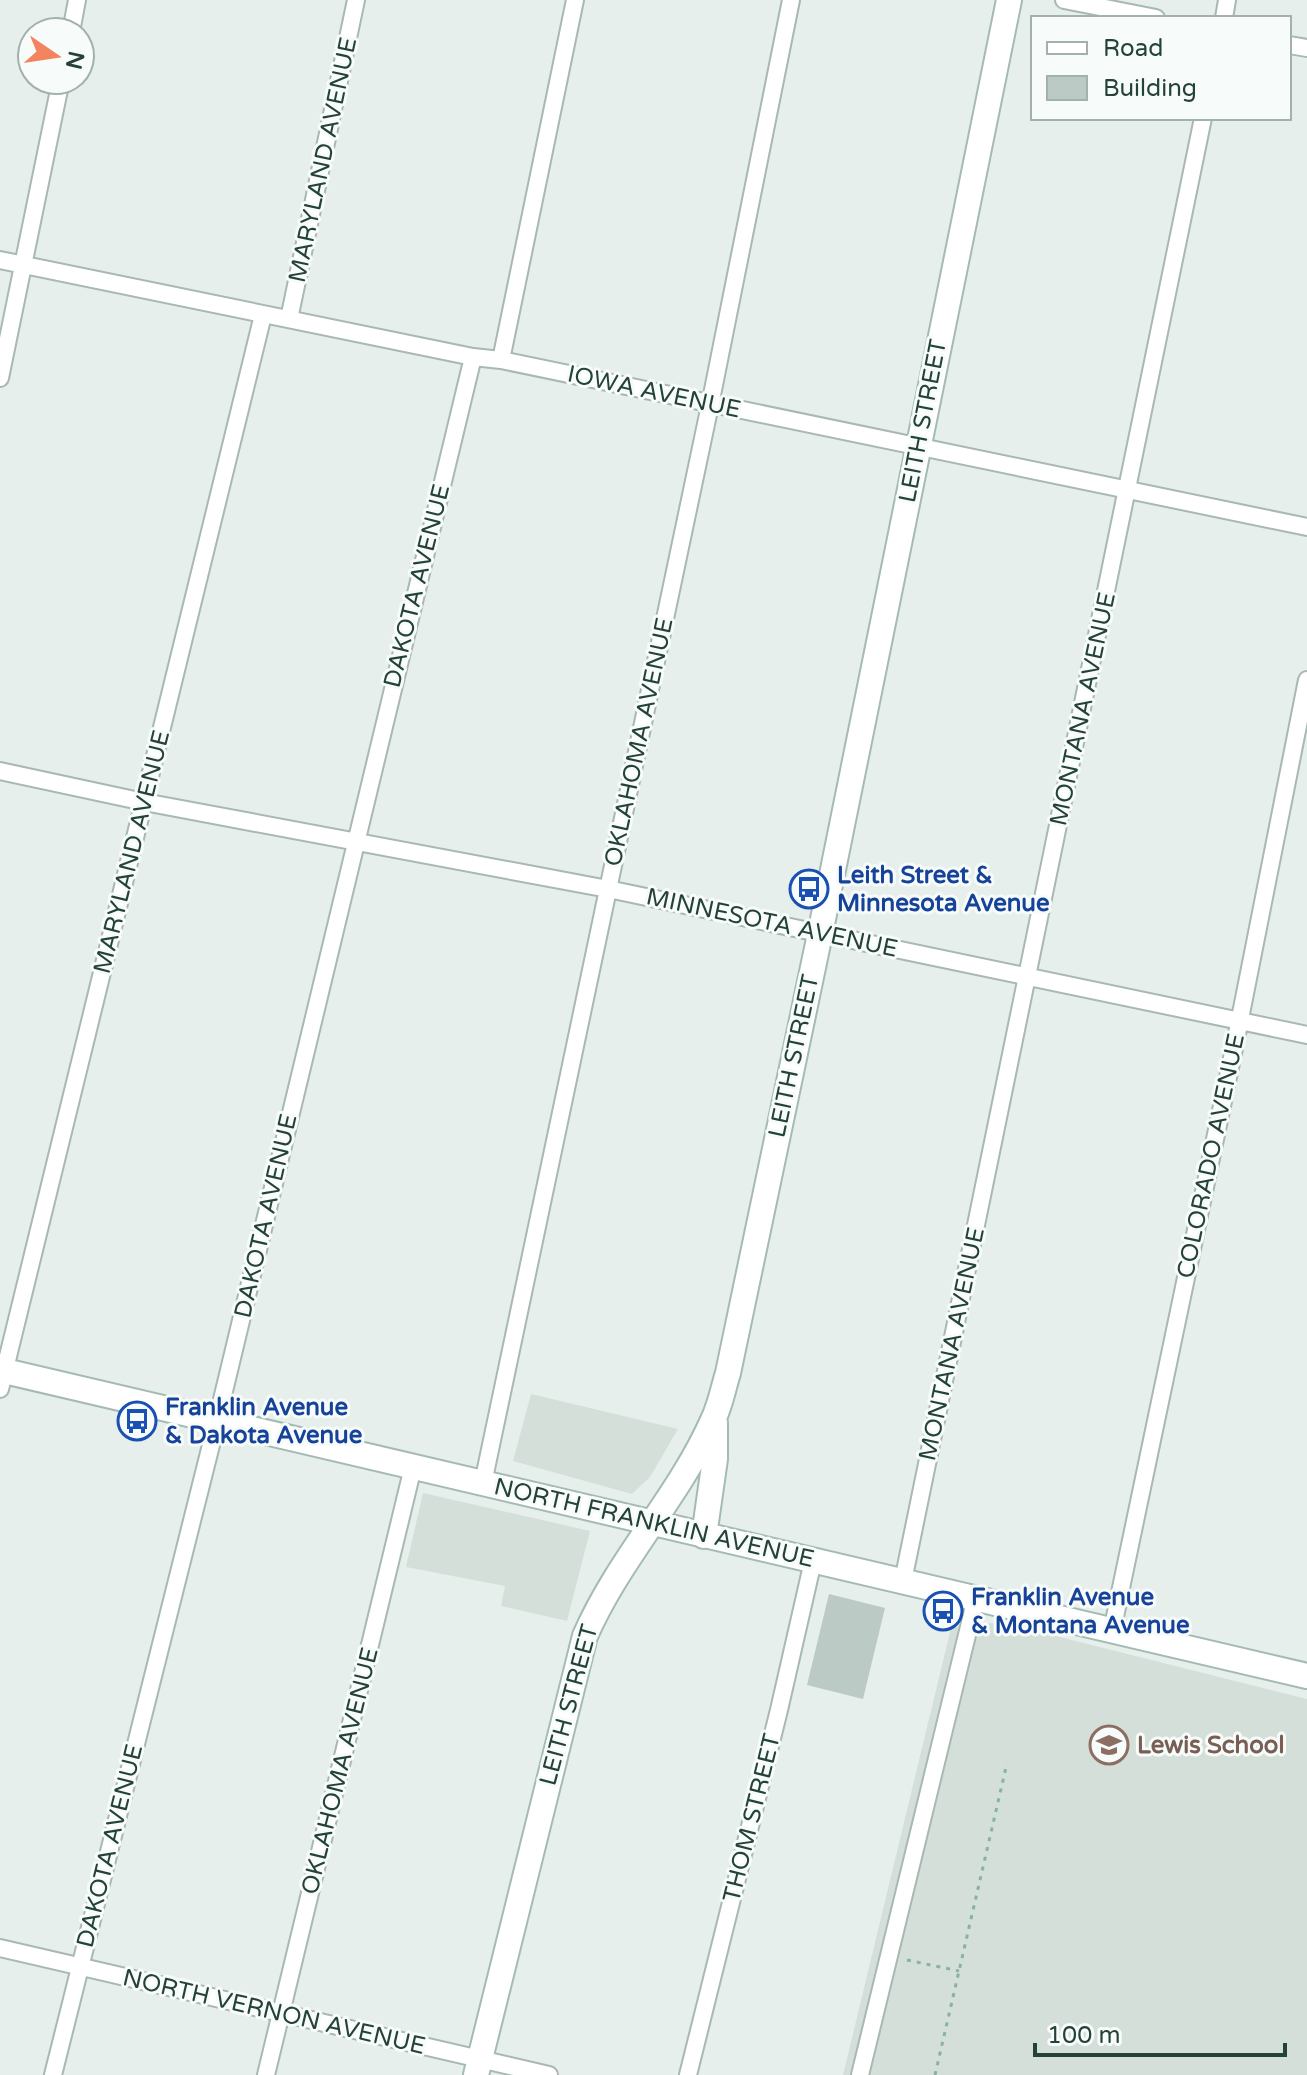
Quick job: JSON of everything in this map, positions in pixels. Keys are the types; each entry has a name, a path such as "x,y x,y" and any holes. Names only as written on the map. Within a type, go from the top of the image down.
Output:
{"street":[{"name":"MARYLAND AVENUE","path":"289,319 356,0"},
{"path":"501,360 575,0"},
{"name":"OKLAHOMA AVENUE","path":"483,1483 710,405 791,0"},
{"name":"LEITH STREET","path":"478,2067 581,1650 597,1608 693,1460 715,1418 728,1373 1009,0"},
{"path":"1064,0 1146,16"},
{"path":"0,378 58,96"},
{"name":"MONTANA AVENUE","path":"903,1581 1203,120"},
{"name":"IOWA AVENUE","path":"0,260 1307,527"},
{"name":"MARYLAND AVENUE","path":"1,1377 263,315"},
{"name":"DAKOTA AVENUE","path":"53,2075 217,1420 473,357"},
{"name":"COLORADO AVENUE","path":"1112,1631 1307,680"},
{"name":"MINNESOTA AVENUE","path":"0,771 144,802 608,889 1307,1035"},
{"name":"NORTH FRANKLIN AVENUE","path":"1,1377 217,1420 1307,1676"},
{"path":"704,1536 715,1459 715,1418"},
{"name":"OKLAHOMA AVENUE","path":"266,2075 413,1467"},
{"name":"THOM STREET","path":"688,2075 776,1725 813,1561"},
{"path":"860,2075 943,1744 976,1598"},
{"name":"NORTH VERNON AVENUE","path":"0,1948 282,2013 478,2067 549,2075"}],"path":[{"path":"935,2075 1007,1763"},
{"path":"907,1960 959,1971"}],"shaded area":[{"path":"531,1394 678,1429 650,1477 632,1494 513,1461"},
{"path":"423,1493 590,1531 567,1621 501,1606 505,1586 406,1567"},
{"path":"1000,1622 1307,1699 1307,2075 843,2075 951,1628"}],"building":[{"path":"829,1594 885,1608 863,1699 807,1685"}],"place":[{"name":"Leith Street & Minnesota Avenue","path":"809,889"},
{"name":"Franklin Avenue & Dakota Avenue","path":"137,1421"},
{"name":"Franklin Avenue & Montana Avenue","path":"943,1611"},
{"name":"Lewis School","path":"1109,1745"}]}
